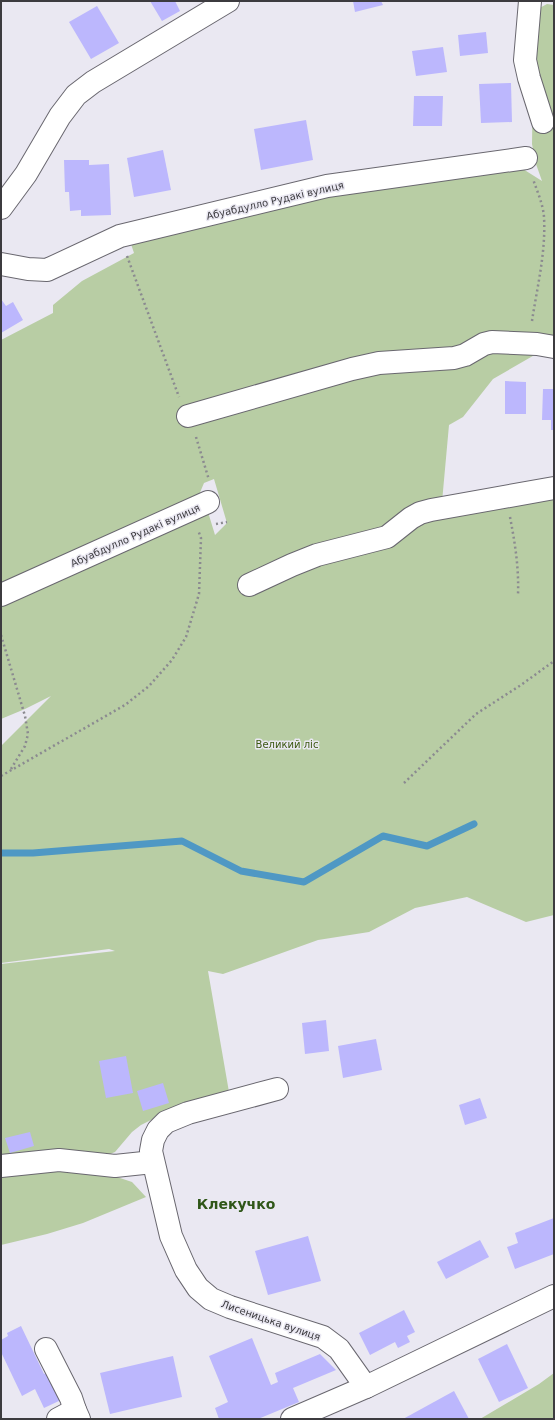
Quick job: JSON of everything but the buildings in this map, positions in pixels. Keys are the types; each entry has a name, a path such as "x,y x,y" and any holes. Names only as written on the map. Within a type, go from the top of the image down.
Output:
{"street":[{"path":"1,208 26,174 60,116 76,95 93,82 228,1"},
{"path":"530,1 525,60 543,122"},
{"name":"Абуабдулло Рудакі вулиця","path":"1,264 28,269 47,270 120,236 327,186 526,158"},
{"path":"188,416 359,367 379,363 454,358 465,355 484,344 492,342 554,347"},
{"path":"249,585 292,564 317,555 387,536 420,513 554,488"},
{"name":"Абуабдулло Рудакі вулиця","path":"1,595 208,502"},
{"name":"Лисеницька вулиця","path":"277,1089 188,1113 166,1122 158,1130 153,1140 151,1151 171,1236 186,1270 198,1288 211,1299 230,1307 323,1337 339,1349 366,1386"},
{"path":"1,1166 58,1160 115,1166 153,1162"},
{"path":"292,1419 366,1386 554,1296"},
{"path":"46,1349 71,1398 70,1416"}],"path":[{"path":"526,158 542,204 544,217 542,256 528,344"},
{"name":"Абуабдулло Рудакі вулиця","path":"120,236 163,354 199,444 212,491 208,502"},
{"path":"507,497 517,557 518,595"},
{"path":"1,776 126,705 149,686 172,660 186,637 199,594 200,538 196,524 182,514"},
{"path":"1,635 21,701 28,734 25,746 11,770"},
{"path":"404,783 476,714 521,685 554,661"}],"green space":[{"name":"Великий ліс","path":"547,4 554,5 554,350 538,353 493,379 463,417 449,425 442,502 554,496 554,915 526,922 467,897 415,908 369,932 318,940 223,974 208,971 229,1092 187,1102 141,1125 132,1132 115,1152 100,1158 1,1157 1,964 115,951 109,949 1,963 1,746 51,696 1,719 1,340 53,313 53,305 82,281 134,253 130,241 327,191 523,169 542,181 536,164 532,144 534,11","holes":["214,479 227,523 215,535 208,512 196,502 204,483"]},
{"path":"80,1167 99,1171 132,1182 146,1197 83,1223 47,1234 1,1245 1,1175"},
{"path":"554,1373 554,1419 480,1419 539,1384"}],"waterway":[{"path":"1,853 33,853 182,841 241,871 304,882 383,836 427,846 474,824"}],"district":[{"name":"Клекучко","path":"236,1204"}]}
